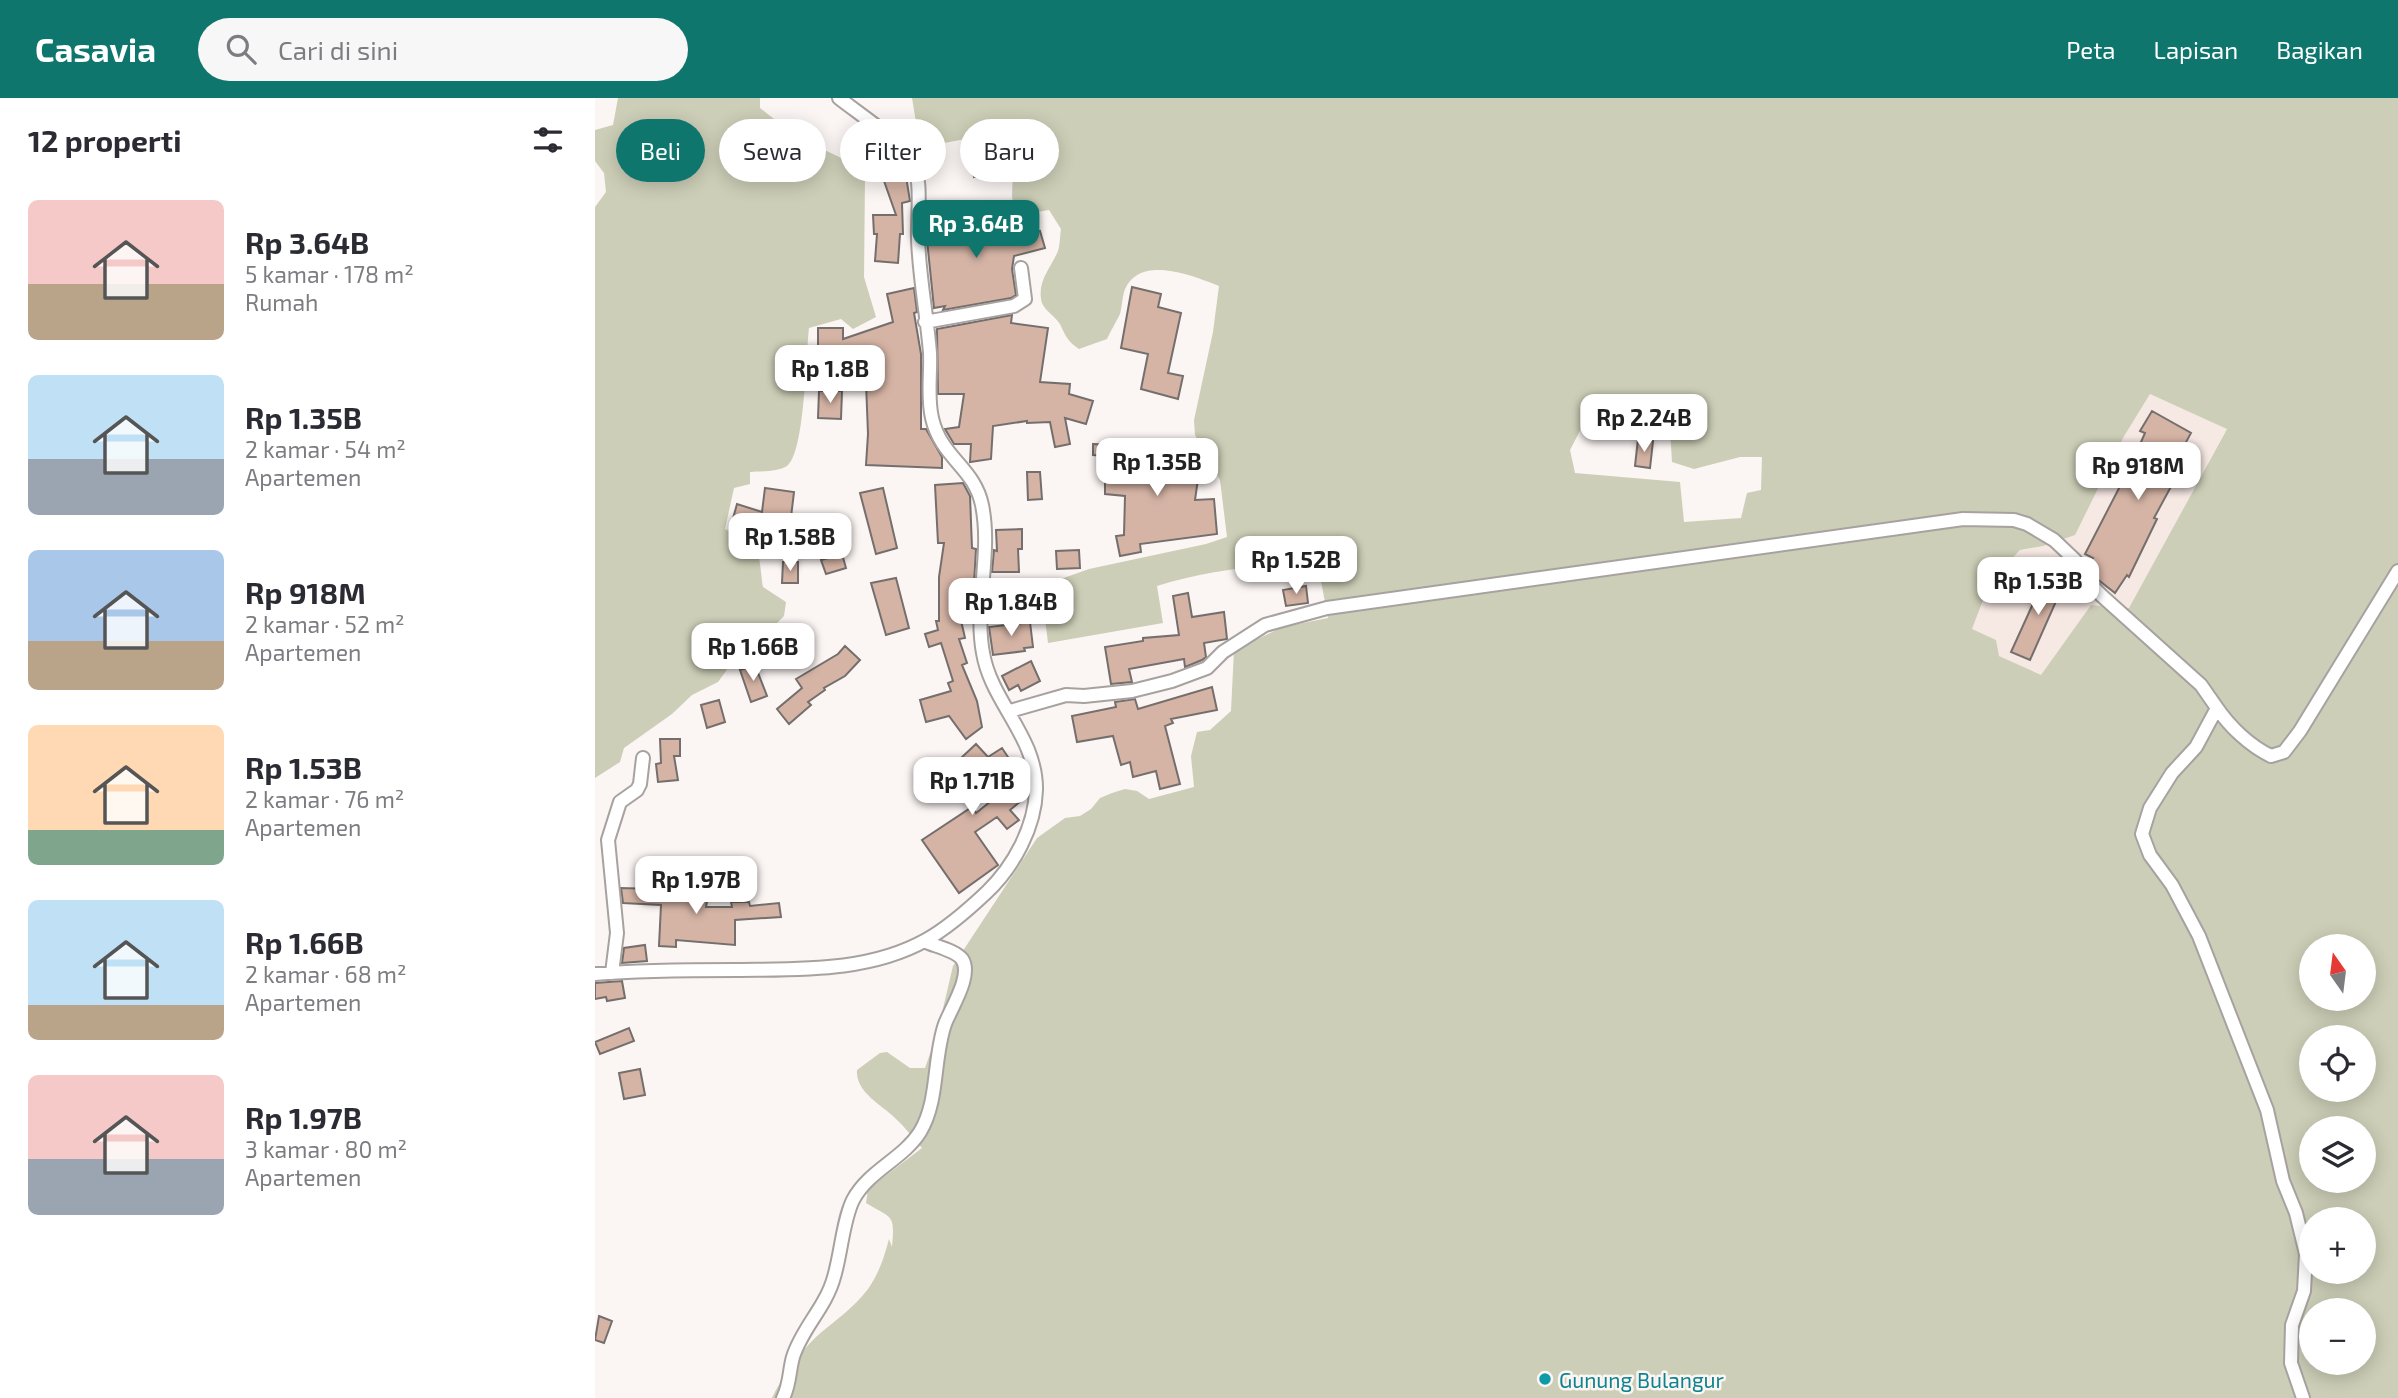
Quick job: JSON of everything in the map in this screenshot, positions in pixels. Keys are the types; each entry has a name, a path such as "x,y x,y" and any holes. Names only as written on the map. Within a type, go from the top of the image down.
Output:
{"street":[{"path":"595,974 814,970 895,953 924,942 947,927 998,881 1027,833 1036,789 1033,761 1010,711 992,684 981,641 986,561 982,504 974,482 947,453 936,431 930,401 930,352 918,241 917,187 909,155 839,98"},
{"path":"925,322 1014,306 1025,299 1021,268"},
{"path":"1010,711 1066,695 1132,691 1172,681 1207,668 1223,652 1265,625 1327,608 1963,519 1999,518 2027,524 2068,551 2089,583 2201,685 2227,722 2262,752 2271,756 2284,752 2300,732 2398,572"},
{"path":"2217,708 2196,747 2172,774 2150,808 2143,834 2150,855 2172,885 2199,936 2267,1110 2283,1181 2296,1213 2306,1254 2305,1290 2292,1325 2291,1363 2303,1398"},
{"path":"612,973 617,933 608,840 620,802 641,784 643,758"},
{"path":"783,1398 789,1387 793,1357 805,1328 827,1297 834,1279 853,1200 862,1186 912,1143 928,1114 940,1041 966,971 962,959 955,954 924,942"}],"shaded area":[{"path":"2150,394 2227,428 2129,609 2091,605 2041,676 1999,656 1972,629 1990,582 2020,550 2043,546 2123,438"}],"green space":[{"path":"618,98 760,98 760,108 774,119 719,119 719,182 826,182 826,151 840,157 840,182 865,182 864,277 876,317 853,329 841,319 809,328 804,401 793,457 783,468 750,472 750,484 734,488 725,529 746,540 756,550 763,587 786,602 784,616 774,626 760,629 738,644 718,682 692,695 672,714 624,748 620,762 595,778 595,207 606,192 604,173 595,161 595,130 613,125"},
{"path":"912,98 2398,98 2398,1398 772,1398 803,1351 857,1302 872,1283 889,1239 892,1247 893,1228 887,1215 866,1203 868,1189 922,1148 899,1121 860,1085 857,1070 880,1053 887,1052 910,1068 925,1068 937,1034 953,966 1037,838 1065,818 1080,816 1091,809 1100,798 1112,793 1125,789 1137,791 1149,799 1194,787 1191,756 1197,732 1210,730 1231,711 1234,650 1283,627 1328,618 1317,560 1216,572 1157,586 1163,623 1048,643 1041,586 1089,569 1227,537 1220,480 1195,435 1194,420 1213,332 1219,286 1181,273 1153,270 1141,273 1131,280 1124,292 1120,314 1107,339 1079,349 1069,341 1058,321 1042,303 1041,288 1058,251 1061,229 1049,210 1020,215 1014,211 1012,196 1012,182 1059,182 1059,119 960,119 960,140 946,143 946,119 916,119","holes":["2150,394 2227,429 2129,608 2091,605 2041,675 1999,656 1996,640 1972,629 1990,582 2020,550 2043,546 2075,535 2123,438","1584,423 1670,429 1672,462 1694,469 1740,457 1762,457 1761,490 1747,493 1741,518 1684,522 1680,482 1575,473 1570,450"]}],"building":[{"path":"884,182 907,182 910,201 902,203 903,234 900,234 898,263 875,261 877,234 874,234 873,215 896,215"},
{"path":"979,203 980,206 993,205 994,238 998,237 999,241 1040,231 1045,248 1014,256 1012,269 1016,295 1011,298 943,310 945,306 934,308 927,240 959,232 957,205"},
{"path":"1132,287 1161,294 1158,307 1181,313 1168,373 1183,376 1178,399 1141,389 1148,354 1121,348"},
{"path":"914,288 917,312 914,313 921,354 921,429 926,429 942,457 942,468 866,465 866,383 849,383 849,356 818,356 818,328 843,328 843,339 893,322 887,294"},
{"path":"1012,315 1011,323 1048,328 1040,382 1070,384 1069,394 1093,401 1086,424 1065,418 1070,444 1055,447 1050,422 1027,421 993,426 991,459 970,462 971,444 954,444 945,429 959,427 964,394 938,394 937,329"},
{"path":"819,391 842,391 841,419 818,418"},
{"path":"2152,411 2191,433 2179,455 2186,459 2154,518 2157,519 2129,577 2127,575 2115,593 2096,578 2088,565 2093,558 2085,554 2131,465 2145,433 2140,431"},
{"path":"1638,439 1653,441 1650,468 1635,466"},
{"path":"1093,444 1152,447 1152,450 1173,451 1172,468 1199,472 1195,500 1214,499 1217,534 1140,544 1141,552 1120,556 1116,536 1124,535 1125,496 1105,494 1105,481 1119,482 1121,457 1093,455"},
{"path":"1027,472 1040,472 1042,499 1028,500"},
{"path":"963,483 970,496 972,548 976,549 972,617 960,616 965,638 959,639 967,663 962,665 977,701 982,727 966,739 949,716 926,722 920,700 951,691 948,683 953,681 941,643 929,647 925,634 938,630 936,621 939,621 939,577 944,543 938,543 935,485"},
{"path":"765,488 794,492 792,544 767,542 768,533 732,522 737,504 762,512"},
{"path":"883,488 897,548 876,554 860,493"},
{"path":"1022,529 1022,549 1018,549 1019,572 992,572 994,550 997,551 996,530"},
{"path":"1079,550 1080,568 1057,569 1056,551"},
{"path":"842,554 846,568 826,574 821,560"},
{"path":"783,562 798,562 798,583 782,583"},
{"path":"2047,573 2065,581 2030,660 2011,652"},
{"path":"896,578 909,628 886,635 871,583"},
{"path":"1306,586 1308,603 1286,606 1283,590"},
{"path":"1188,593 1192,617 1224,612 1227,639 1204,643 1206,657 1185,667 1184,659 1129,669 1132,682 1111,684 1105,647 1143,641 1143,638 1179,635 1173,596"},
{"path":"1030,622 1033,647 1024,648 1025,651 993,655 989,627"},
{"path":"761,645 770,657 758,666 749,655"},
{"path":"845,646 860,660 845,676 824,688 825,690 808,702 811,705 789,724 777,709 802,688 796,679 838,654"},
{"path":"1031,661 1040,681 1021,691 1018,685 1009,690 1002,676"},
{"path":"755,665 767,696 751,702 740,670"},
{"path":"1212,687 1217,710 1171,719 1173,723 1165,726 1180,784 1160,789 1156,771 1133,777 1130,762 1121,765 1113,736 1077,742 1072,716 1116,707 1115,702 1135,699 1138,709"},
{"path":"719,700 725,722 707,728 701,705"},
{"path":"660,739 680,739 680,756 674,756 678,780 658,782 656,764 661,763"},
{"path":"976,744 988,757 1002,748 1012,763 1008,765 1019,778 1010,785 1022,800 1010,810 1019,820 1007,829 997,817 975,832 998,865 959,893 922,840 972,807 976,813 1001,793 984,770 964,789 961,786 943,799 927,780 940,770 944,774"},
{"path":"657,887 708,896 706,907 732,907 731,902 749,902 750,906 779,903 781,917 735,920 735,945 676,940 676,947 659,946 661,905 623,903 621,888"},
{"path":"645,945 647,961 622,963 624,948"},
{"path":"622,981 625,998 607,1001 606,997 595,999 595,983"},
{"path":"629,1028 634,1041 600,1054 595,1042"},
{"path":"640,1069 645,1095 624,1099 619,1073"},
{"path":"599,1316 612,1321 604,1343 595,1340"}],"place":[{"name":"Gunung Bulangur","path":"1545,1379"}]}
